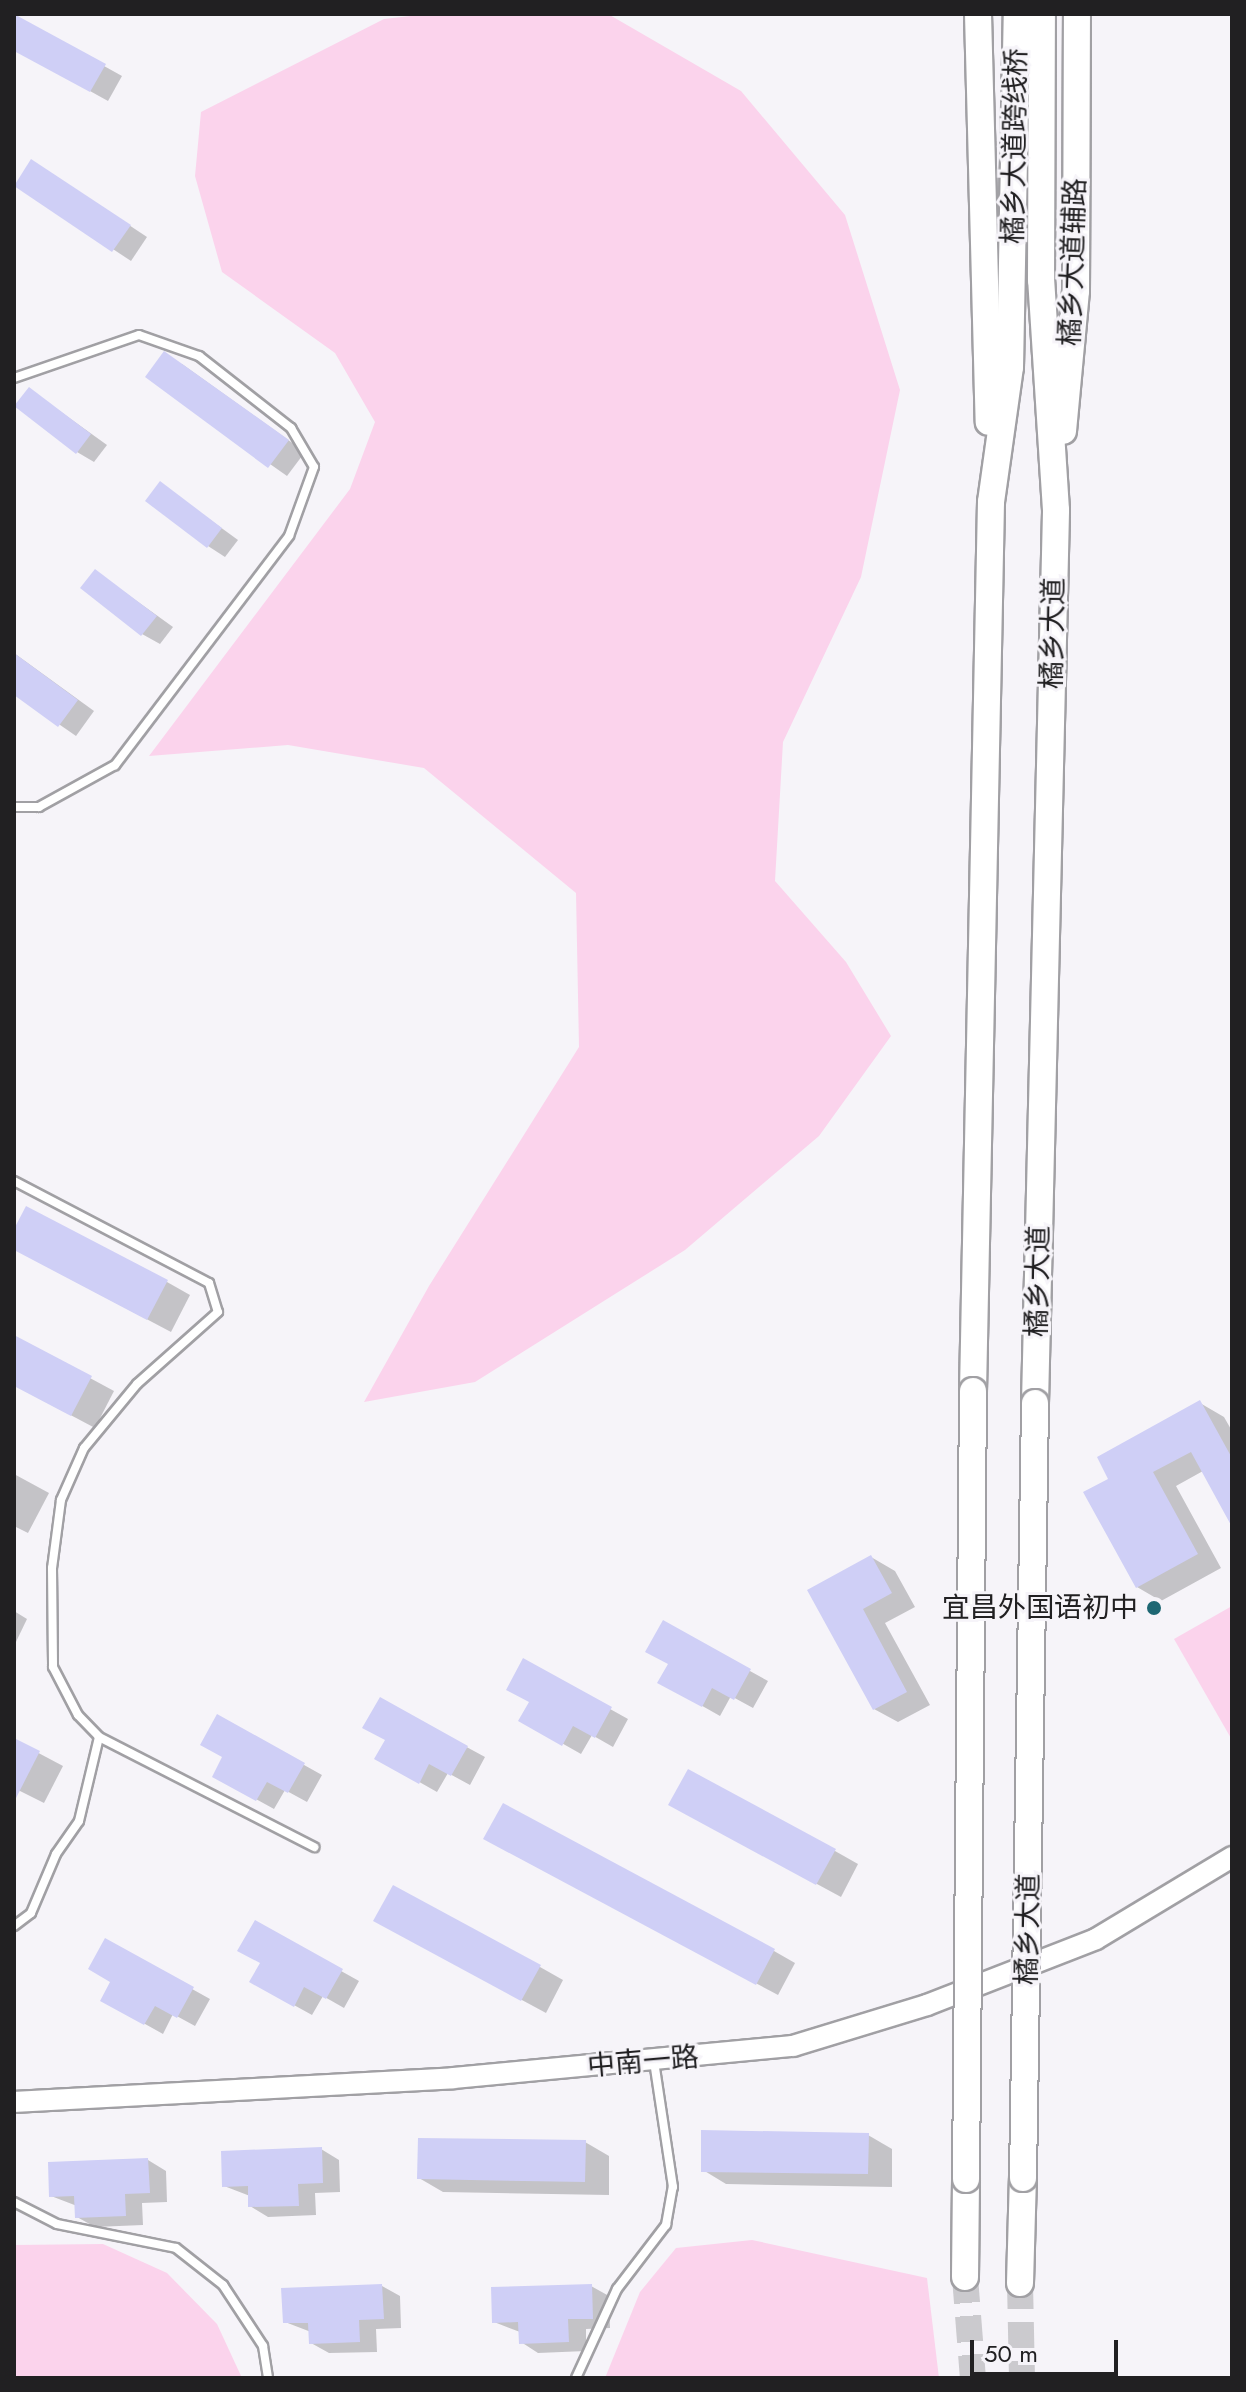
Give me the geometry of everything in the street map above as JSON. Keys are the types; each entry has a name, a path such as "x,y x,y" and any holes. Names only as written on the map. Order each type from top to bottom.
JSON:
{"main road":[{"path":"978,14 991,502"},
{"name":"橘乡大道跨线桥","path":"1013,277 1017,14"},
{"name":"橘乡大道跨线桥","path":"1041,280 1042,14"},
{"name":"橘乡大道辅路","path":"1056,510 1076,291 1077,14"},
{"name":"橘乡大道","path":"965,2277 973,1391 991,502 1010,367 1013,277"},
{"name":"橘乡大道","path":"1020,2283 1035,1403 1056,510 1041,280"}],"street":[{"name":"中南一路","path":"14,2102 654,2062 793,2046 927,2005 1096,1939 1232,1857"}],"lane":[{"path":"14,378 139,335 199,356 291,428 314,467 289,536 115,765 39,807 14,807"},
{"path":"14,1181 209,1283 218,1312 137,1384 84,1448 61,1500 52,1568 53,1667 78,1715 99,1737 314,1847"},
{"path":"14,1926 31,1913 56,1854 79,1821 99,1737"},
{"path":"576,2378 617,2289 666,2225 673,2187 654,2062"},
{"path":"14,2202 57,2224 176,2248 223,2285 263,2346 268,2378"}],"shaded area":[{"path":"428,14 608,14 741,91 845,215 900,390 861,577 783,742 775,881 846,962 891,1036 819,1136 685,1250 475,1382 364,1402 429,1286 579,1047 576,893 424,768 288,745 149,756 350,489 375,422 335,353 222,272 195,176 201,112 384,19"},
{"path":"1232,1606 1232,1740 1174,1639"},
{"path":"752,2240 927,2278 939,2378 605,2378 640,2292 676,2248"},
{"path":"103,2244 167,2273 217,2324 242,2378 14,2378 14,2245"}],"building":[{"path":"14,14 106,64 90,92 14,51"},
{"path":"31,159 131,225 112,252 14,186"},
{"path":"164,351 289,440 268,468 145,377"},
{"path":"29,387 91,434 76,454 14,406"},
{"path":"160,481 222,528 207,548 145,501"},
{"path":"95,569 157,616 141,636 80,588"},
{"path":"14,653 78,700 58,727 14,695"},
{"path":"26,1206 168,1280 147,1320 14,1250 14,1229"},
{"path":"14,1335 92,1376 71,1416 14,1386"},
{"path":"1200,1400 1232,1458 1232,1527 1191,1452 1153,1472 1198,1554 1136,1588 1083,1492 1108,1479 1097,1457"},
{"path":"871,1555 892,1593 863,1609 907,1692 873,1710 807,1590"},
{"path":"663,1620 751,1669 734,1700 712,1688 702,1707 657,1683 668,1664 645,1652"},
{"path":"523,1658 612,1707 595,1738 573,1726 562,1746 518,1721 529,1702 506,1690"},
{"path":"380,1697 468,1746 451,1776 429,1764 419,1784 374,1759 385,1740 362,1728"},
{"path":"217,1714 305,1763 288,1793 267,1782 256,1801 212,1777 222,1757 200,1745"},
{"path":"14,1738 40,1751 14,1802"},
{"path":"688,1769 836,1849 816,1885 668,1805"},
{"path":"503,1803 775,1949 756,1985 483,1839"},
{"path":"393,1885 541,1965 521,2001 373,1921"},
{"path":"255,1920 343,1969 326,1999 304,1987 294,2007 249,1982 260,1963 237,1951"},
{"path":"105,1938 194,1987 177,2018 155,2006 144,2025 100,2001 110,1982 88,1969"},
{"path":"701,2130 869,2133 868,2174 701,2172"},
{"path":"418,2138 586,2140 585,2182 417,2179"},
{"path":"322,2147 323,2183 298,2184 299,2206 248,2207 248,2186 222,2187 221,2151"},
{"path":"148,2158 150,2193 125,2194 126,2216 75,2218 74,2196 49,2197 48,2162"},
{"path":"382,2284 384,2319 359,2320 360,2342 309,2344 308,2323 283,2323 281,2288"},
{"path":"592,2284 593,2319 568,2319 569,2342 519,2344 518,2322 492,2323 491,2287"}],"tunnel":[{"path":"965,2277 973,2378"},
{"path":"1020,2283 1022,2378"}],"place":[{"name":"宜昌外国语初中","path":"1154,1608"}]}
